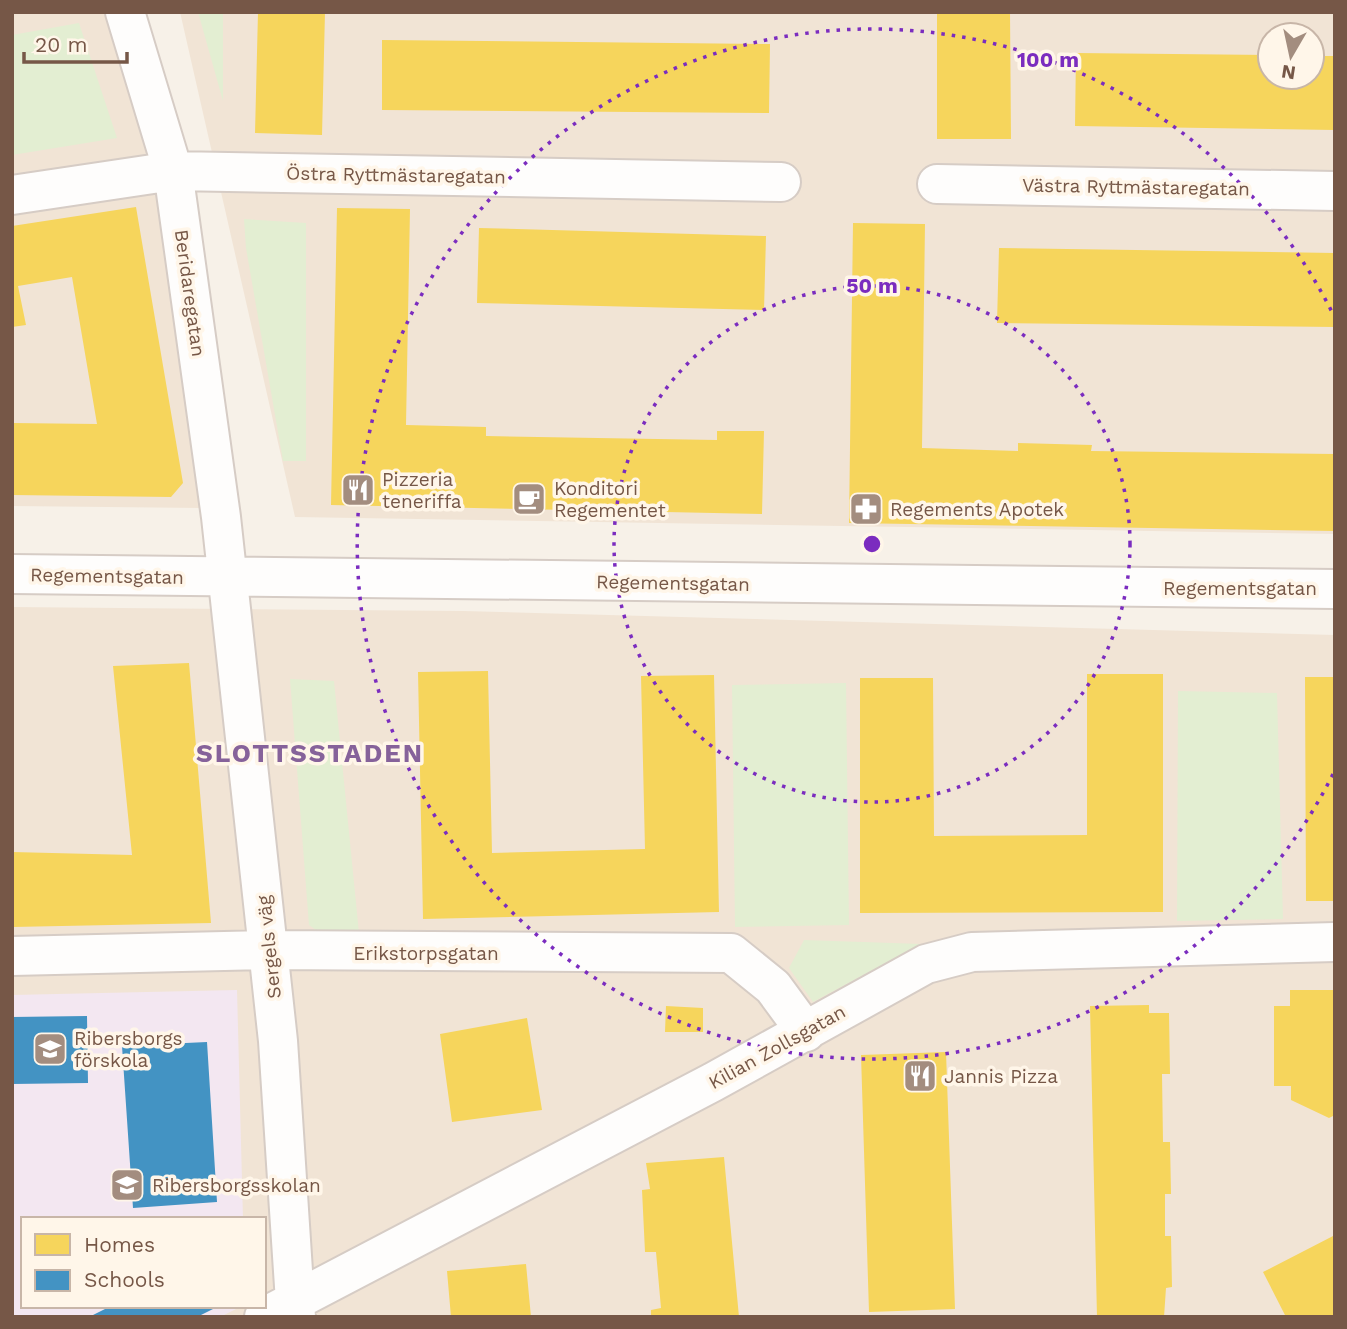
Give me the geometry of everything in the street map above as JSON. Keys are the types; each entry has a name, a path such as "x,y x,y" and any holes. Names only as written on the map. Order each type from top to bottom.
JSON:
{"street":[{"name":"Beridaregatan","path":"125,12 173,171 227,579"},
{"name":"Östra Ryttmästaregatan","path":"12,195 173,171 781,182"},
{"name":"Västra Ryttmästaregatan","path":"937,184 1335,191"},
{"name":"Regementsgatan","path":"12,574 227,579 1335,589"},
{"name":"Sergels väg","path":"227,579 270,950 279,1054 284,1312"},
{"name":"Kilian Zollsgatan","path":"284,1312 376,1260 806,1032 926,964 972,952 1335,942"},
{"name":"Erikstorpsgatan","path":"12,956 270,950 731,953 773,987 806,1032"}],"shaded area":[{"path":"12,12 110,12 152,145 202,508 12,506"},
{"path":"180,12 1335,12 1335,534 295,517"},
{"path":"12,607 463,611 1335,635 1335,1317 12,1317"},
{"name":"Ribersborgsskolan","path":"237,990 243,1217 21,1217 21,1308 238,1308 220,1317 12,1317 12,995"}],"green space":[{"path":"198,12 223,12 223,101"},
{"path":"79,23 117,138 12,155 12,35"},
{"path":"244,219 306,223 306,461 283,461 246,248"},
{"path":"290,679 334,681 359,933 323,935 309,925"},
{"path":"846,683 849,925 735,927 732,685"},
{"path":"1178,691 1277,693 1283,919 1177,921"},
{"path":"804,940 921,944 813,1002 789,968"}],"building: Homes":[{"path":"258,12 325,12 322,135 255,133"},
{"path":"937,12 1010,12 1011,139 937,139"},
{"path":"382,40 770,44 769,113 382,110"},
{"path":"1076,53 1256,55 1256,91 1326,91 1326,56 1335,56 1335,130 1075,126"},
{"path":"136,207 183,483 171,497 12,495 12,423 97,424 72,277 18,286 26,325 12,327 12,226"},
{"path":"337,208 410,209 406,425 486,427 486,436 717,440 717,431 764,431 762,514 331,505"},
{"path":"853,223 925,224 922,448 1018,451 1018,443 1092,445 1091,451 1335,454 1335,531 849,523"},
{"path":"479,228 766,236 764,310 477,303"},
{"path":"999,248 1335,253 1335,327 997,323"},
{"path":"189,663 211,923 12,927 12,852 132,855 113,666"},
{"path":"488,671 492,853 645,849 641,676 714,675 719,912 423,919 418,672"},
{"path":"1087,674 1163,674 1163,912 860,913 860,678 933,678 934,836 1087,835"},
{"path":"1305,677 1335,677 1335,901 1306,901"},
{"path":"1290,990 1335,990 1335,1115 1329,1118 1291,1100 1291,1086 1274,1086 1274,1006 1290,1006"},
{"path":"1149,1005 1149,1013 1169,1013 1170,1074 1162,1074 1163,1142 1170,1142 1171,1194 1165,1194 1165,1236 1171,1236 1172,1287 1166,1288 1164,1317 1097,1317 1090,1006"},
{"path":"666,1006 703,1008 703,1032 665,1032"},
{"path":"527,1018 542,1110 452,1122 440,1034"},
{"path":"946,1052 955,1309 869,1312 861,1055"},
{"path":"724,1157 739,1317 651,1317 651,1310 661,1308 656,1252 645,1252 642,1190 650,1189 646,1163"},
{"path":"1335,1235 1335,1317 1286,1317 1263,1272"},
{"path":"526,1264 531,1317 451,1317 447,1271"}],"building: Schools":[{"path":"87,1016 88,1083 12,1084 12,1017"},
{"path":"207,1042 217,1202 133,1208 122,1046"},
{"path":"107,1308 215,1308 197,1317 89,1317"}],"place":[{"name":"Pizzeria teneriffa","path":"358,490"},
{"name":"Konditori Regementet","path":"529,499"},
{"name":"Regements Apotek","path":"866,509"},
{"name":"Ribersborgs förskola","path":"50,1049"},
{"name":"Jannis Pizza","path":"920,1076"},
{"name":"Ribersborgsskolan","path":"127,1185"}],"district":[{"name":"SLOTTSSTADEN","path":"310,753"}]}
